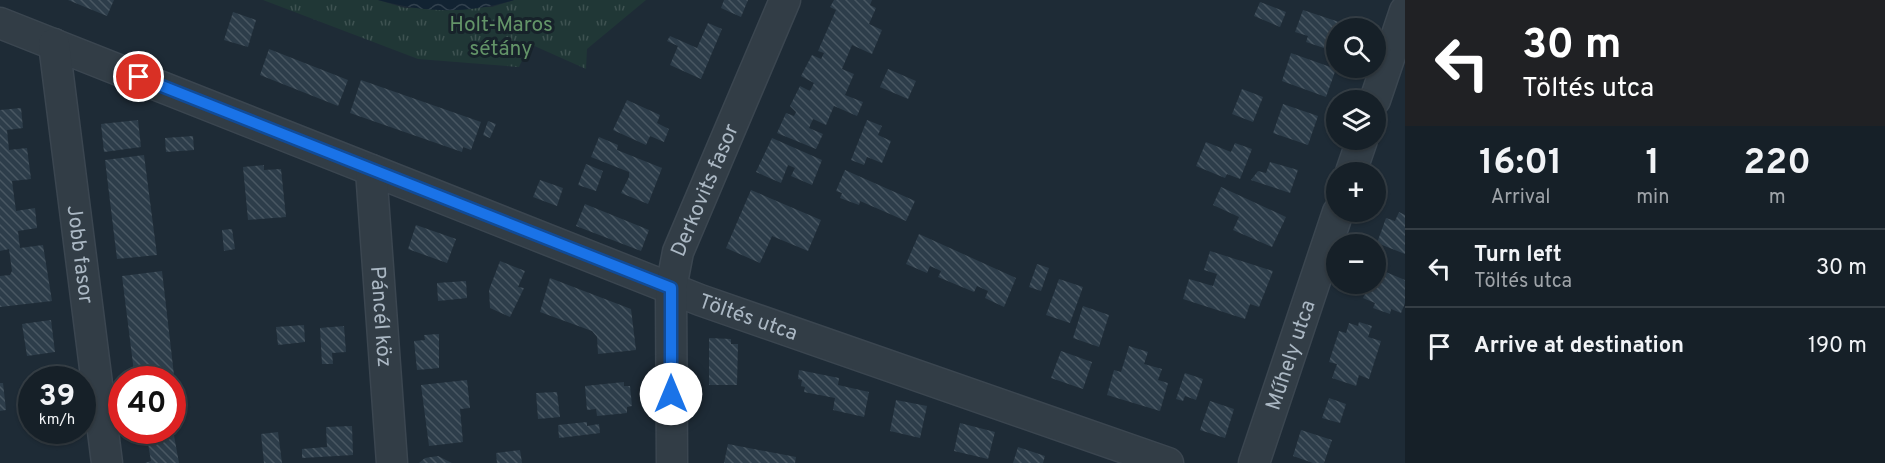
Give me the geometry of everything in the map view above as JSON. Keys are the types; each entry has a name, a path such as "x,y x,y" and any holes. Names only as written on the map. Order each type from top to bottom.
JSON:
{"street":[{"name":"Derkovits fasor","path":"672,463 671,288 678,252 785,0"},
{"path":"1378,90 1405,10"},
{"name":"Töltés utca","path":"0,23 671,288 1168,463"},
{"name":"Jobb fasor","path":"54,44 107,463"},
{"name":"Páncél köz","path":"371,170 392,463"},
{"name":"Műhely utca","path":"1254,463 1335,222"}],"green space":[{"name":"Holt-Maros sétány","path":"263,0 378,0 405,8 492,7 514,0 646,0 587,49 586,69 530,44 519,67 418,59"}],"water":[{"path":"378,0 514,0 480,8 446,10 412,7"}],"building":[{"path":"68,0 114,0 107,16"},
{"path":"724,0 748,0 741,17 721,8"},
{"path":"834,0 872,0 870,5 876,8 869,24 882,30 872,54 852,45 842,69 854,74 845,95 863,102 857,116 834,106 826,125 813,119 809,128 823,134 816,149 777,133 786,113 794,116 796,112 790,106 800,86 810,91 814,83 801,76 812,55 821,59 824,53 818,51 836,10 830,7"},
{"path":"1260,2 1286,12 1280,27 1254,16"},
{"path":"1303,10 1327,18 1326,49 1306,42 1308,36 1295,32"},
{"path":"233,12 256,20 248,47 224,40"},
{"path":"708,23 722,29 701,79 670,65 678,46 667,41 670,36 697,48"},
{"path":"269,49 348,80 338,106 260,75"},
{"path":"1291,53 1326,65 1326,78 1333,78 1328,90 1326,90 1326,97 1282,81"},
{"path":"888,69 916,81 908,99 880,87"},
{"path":"361,80 481,122 471,150 463,147 462,152 350,113"},
{"path":"1242,89 1263,97 1253,122 1232,114"},
{"path":"627,100 660,115 657,123 669,129 664,142 650,136 646,145 613,130"},
{"path":"1283,104 1318,116 1308,145 1273,133"},
{"path":"21,108 23,128 7,130 9,150 27,148 31,179 12,181 16,211 35,208 37,228 18,231 20,248 43,245 52,301 0,307 0,276 10,275 12,271 9,249 0,251 0,110"},
{"path":"138,120 141,147 104,152 101,124"},
{"path":"867,120 882,126 878,135 891,141 882,163 867,157 864,165 851,160"},
{"path":"488,121 496,124 490,138 483,135"},
{"path":"193,136 194,150 166,152 165,138"},
{"path":"599,137 618,145 617,150 662,168 648,204 621,193 629,172 591,157"},
{"path":"772,138 822,160 812,185 791,176 795,168 788,165 781,183 756,172"},
{"path":"1206,142 1231,152 1235,143 1252,149 1240,179 1227,174 1225,178 1196,166"},
{"path":"144,155 157,255 117,259 105,160"},
{"path":"1270,162 1298,170 1290,193 1251,180 1258,171 1266,173"},
{"path":"586,164 603,171 596,191 578,185"},
{"path":"264,165 264,170 281,169 286,217 248,220 243,167"},
{"path":"845,170 915,201 906,221 860,201 859,205 840,198 842,193 836,191"},
{"path":"540,180 563,188 557,206 533,197"},
{"path":"1221,187 1286,217 1272,247 1233,230 1239,217 1213,205"},
{"path":"751,190 821,220 808,251 772,236 760,263 726,248"},
{"path":"585,204 649,230 641,251 576,226"},
{"path":"1399,212 1405,215 1405,254 1386,247 1386,234 1380,234 1386,218 1395,221"},
{"path":"416,225 456,239 447,263 408,249"},
{"path":"232,229 235,249 224,251 222,230"},
{"path":"919,234 1016,278 1004,307 985,298 988,291 977,286 974,292 938,277 941,271 930,266 927,273 906,264"},
{"path":"1210,251 1273,271 1259,307 1250,304 1245,319 1183,299 1189,279 1213,286 1217,274 1204,270"},
{"path":"500,261 525,271 518,287 524,288 510,317 490,308 489,290"},
{"path":"1037,264 1049,268 1041,291 1029,287"},
{"path":"162,271 173,366 133,366 122,276"},
{"path":"1386,272 1405,280 1405,303 1401,313 1391,309 1390,314 1373,308 1375,303 1363,298 1365,294 1386,294"},
{"path":"550,278 631,309 636,350 598,354 597,337 592,331 540,312"},
{"path":"1059,279 1083,287 1070,323 1046,315"},
{"path":"466,281 467,298 438,301 437,283"},
{"path":"1083,306 1109,315 1099,347 1073,338"},
{"path":"51,320 55,352 27,356 22,324"},
{"path":"1359,322 1372,326 1368,337 1381,341 1369,379 1359,375 1356,386 1332,378 1337,364 1329,362 1339,331 1346,333 1349,323 1358,326"},
{"path":"304,325 305,342 278,345 276,327"},
{"path":"344,326 346,352 332,353 333,364 322,364 320,328"},
{"path":"439,334 439,368 417,370 414,341 425,340 424,335"},
{"path":"709,338 731,339 731,344 738,344 737,385 709,385"},
{"path":"1129,346 1148,352 1144,364 1162,369 1158,380 1168,383 1160,411 1107,395 1114,370 1121,372"},
{"path":"1061,351 1092,362 1083,389 1051,378"},
{"path":"799,370 839,378 838,385 869,392 864,417 833,410 835,398 804,392 805,387 801,386 802,380 798,379"},
{"path":"1185,373 1203,379 1196,400 1185,396 1183,401 1176,399"},
{"path":"467,380 470,408 460,409 463,442 429,446 421,385"},
{"path":"624,382 624,386 630,386 632,406 627,407 627,413 597,416 596,409 587,410 585,386"},
{"path":"0,383 3,383 6,410 0,411"},
{"path":"557,392 560,417 538,419 536,393"},
{"path":"1329,398 1346,404 1340,423 1322,418"},
{"path":"896,400 927,406 920,438 890,431"},
{"path":"1210,401 1234,409 1225,438 1200,430"},
{"path":"587,422 587,426 599,424 600,433 559,438 558,425"},
{"path":"960,423 995,432 988,459 954,451"},
{"path":"352,426 353,455 302,458 302,449 327,447 326,427"},
{"path":"1301,430 1332,440 1324,463 1313,463 1293,456"},
{"path":"278,432 282,463 264,463 261,434"},
{"path":"148,444 176,444 179,463 145,463 151,461"},
{"path":"728,444 796,457 795,463 724,463"},
{"path":"1018,447 1045,456 1043,463 1013,463"},
{"path":"520,450 522,463 497,463 496,453"},
{"path":"438,456 452,463 419,463 425,458"}],"route":[{"path":"139,77 671,288 671,394"}]}
